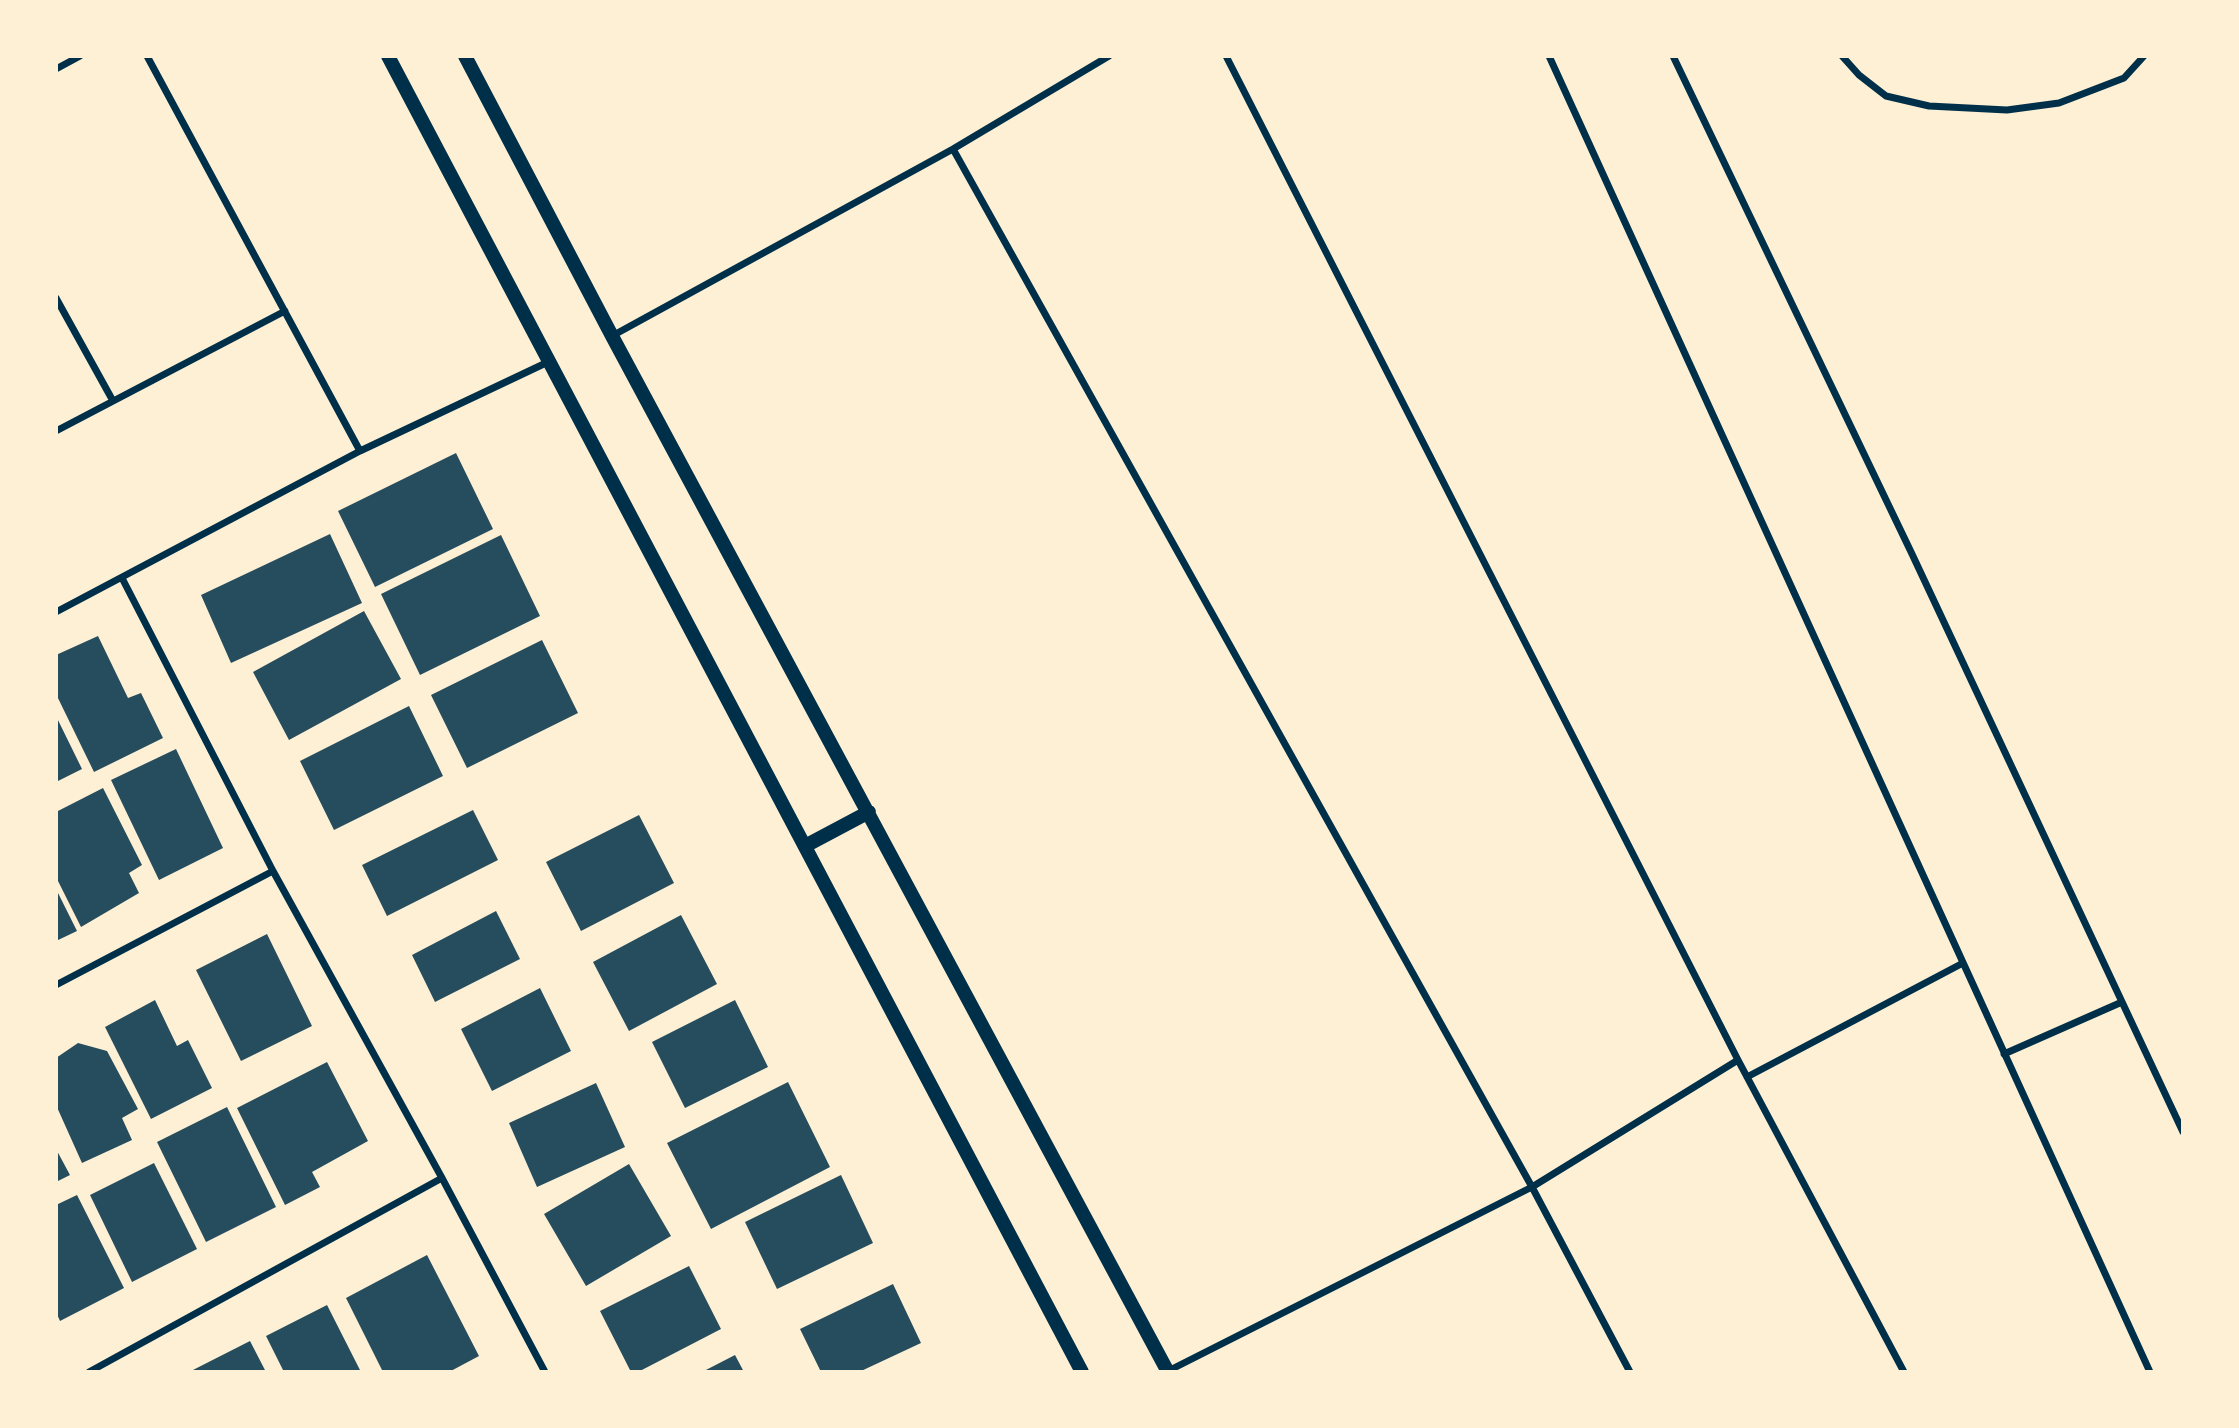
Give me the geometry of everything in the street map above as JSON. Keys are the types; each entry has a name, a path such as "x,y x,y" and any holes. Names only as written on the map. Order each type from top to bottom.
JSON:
{"main road":[{"path":"388,56 1082,1372"},
{"path":"465,56 612,337 1168,1371"},
{"path":"805,846 869,812"}],"street":[{"path":"56,69 80,56"},
{"path":"147,56 360,451"},
{"path":"612,337 953,149 1109,56"},
{"path":"1226,56 1738,1060 1904,1372"},
{"path":"1549,56 2150,1372"},
{"path":"1673,56 1912,554 2183,1132"},
{"path":"1842,56 1859,75 1886,96 1928,106 2007,110 2059,103 2124,78 2144,56"},
{"path":"953,149 1532,1187 1630,1372"},
{"path":"56,298 113,401"},
{"path":"56,431 285,311"},
{"path":"56,612 360,451 548,362"},
{"path":"122,578 273,871 545,1372"},
{"path":"56,985 273,871"},
{"path":"1748,1077 1963,963"},
{"path":"2004,1054 2122,1002"},
{"path":"1168,1371 1532,1187 1738,1060"},
{"path":"89,1372 442,1178"}],"building":[{"path":"456,453 493,529 375,587 338,511"},
{"path":"330,534 362,603 231,663 201,595"},
{"path":"501,535 540,616 420,675 381,594"},
{"path":"364,611 401,679 289,740 253,672"},
{"path":"98,636 128,698 141,693 163,738 94,772 56,694 56,655"},
{"path":"542,640 578,713 467,768 431,695"},
{"path":"409,706 443,776 334,830 300,761"},
{"path":"56,716 82,769 56,782"},
{"path":"176,749 223,848 159,880 111,780"},
{"path":"103,788 142,865 129,873 139,893 81,927 56,877 56,812"},
{"path":"473,810 498,860 387,916 362,865"},
{"path":"639,815 674,883 581,931 546,862"},
{"path":"56,889 77,931 56,941"},
{"path":"496,911 520,959 435,1002 412,955"},
{"path":"681,915 717,984 629,1031 593,962"},
{"path":"267,934 312,1026 241,1061 196,970"},
{"path":"540,988 571,1051 492,1091 461,1029"},
{"path":"155,1000 177,1046 188,1040 212,1088 151,1119 105,1027"},
{"path":"735,1000 768,1067 685,1108 652,1042"},
{"path":"78,1043 107,1051 138,1109 122,1118 132,1140 82,1163 56,1105 56,1058"},
{"path":"327,1062 368,1141 312,1172 320,1187 285,1205 237,1108"},
{"path":"788,1082 830,1167 711,1229 667,1143"},
{"path":"596,1083 625,1147 537,1187 509,1123"},
{"path":"227,1107 276,1207 206,1242 157,1142"},
{"path":"56,1149 70,1175 56,1182"},
{"path":"154,1163 197,1249 132,1282 90,1195"},
{"path":"629,1164 671,1236 586,1286 544,1214"},
{"path":"841,1175 873,1243 777,1289 745,1222"},
{"path":"77,1195 124,1288 60,1321 56,1312 56,1205"},
{"path":"427,1255 479,1356 449,1372 383,1372 346,1298"},
{"path":"689,1266 721,1329 638,1372 631,1372 600,1311"},
{"path":"893,1284 921,1343 859,1372 821,1372 800,1329"},
{"path":"327,1305 361,1372 284,1372 266,1336"},
{"path":"250,1341 266,1372 189,1372"},
{"path":"735,1355 744,1372 702,1372"}]}
